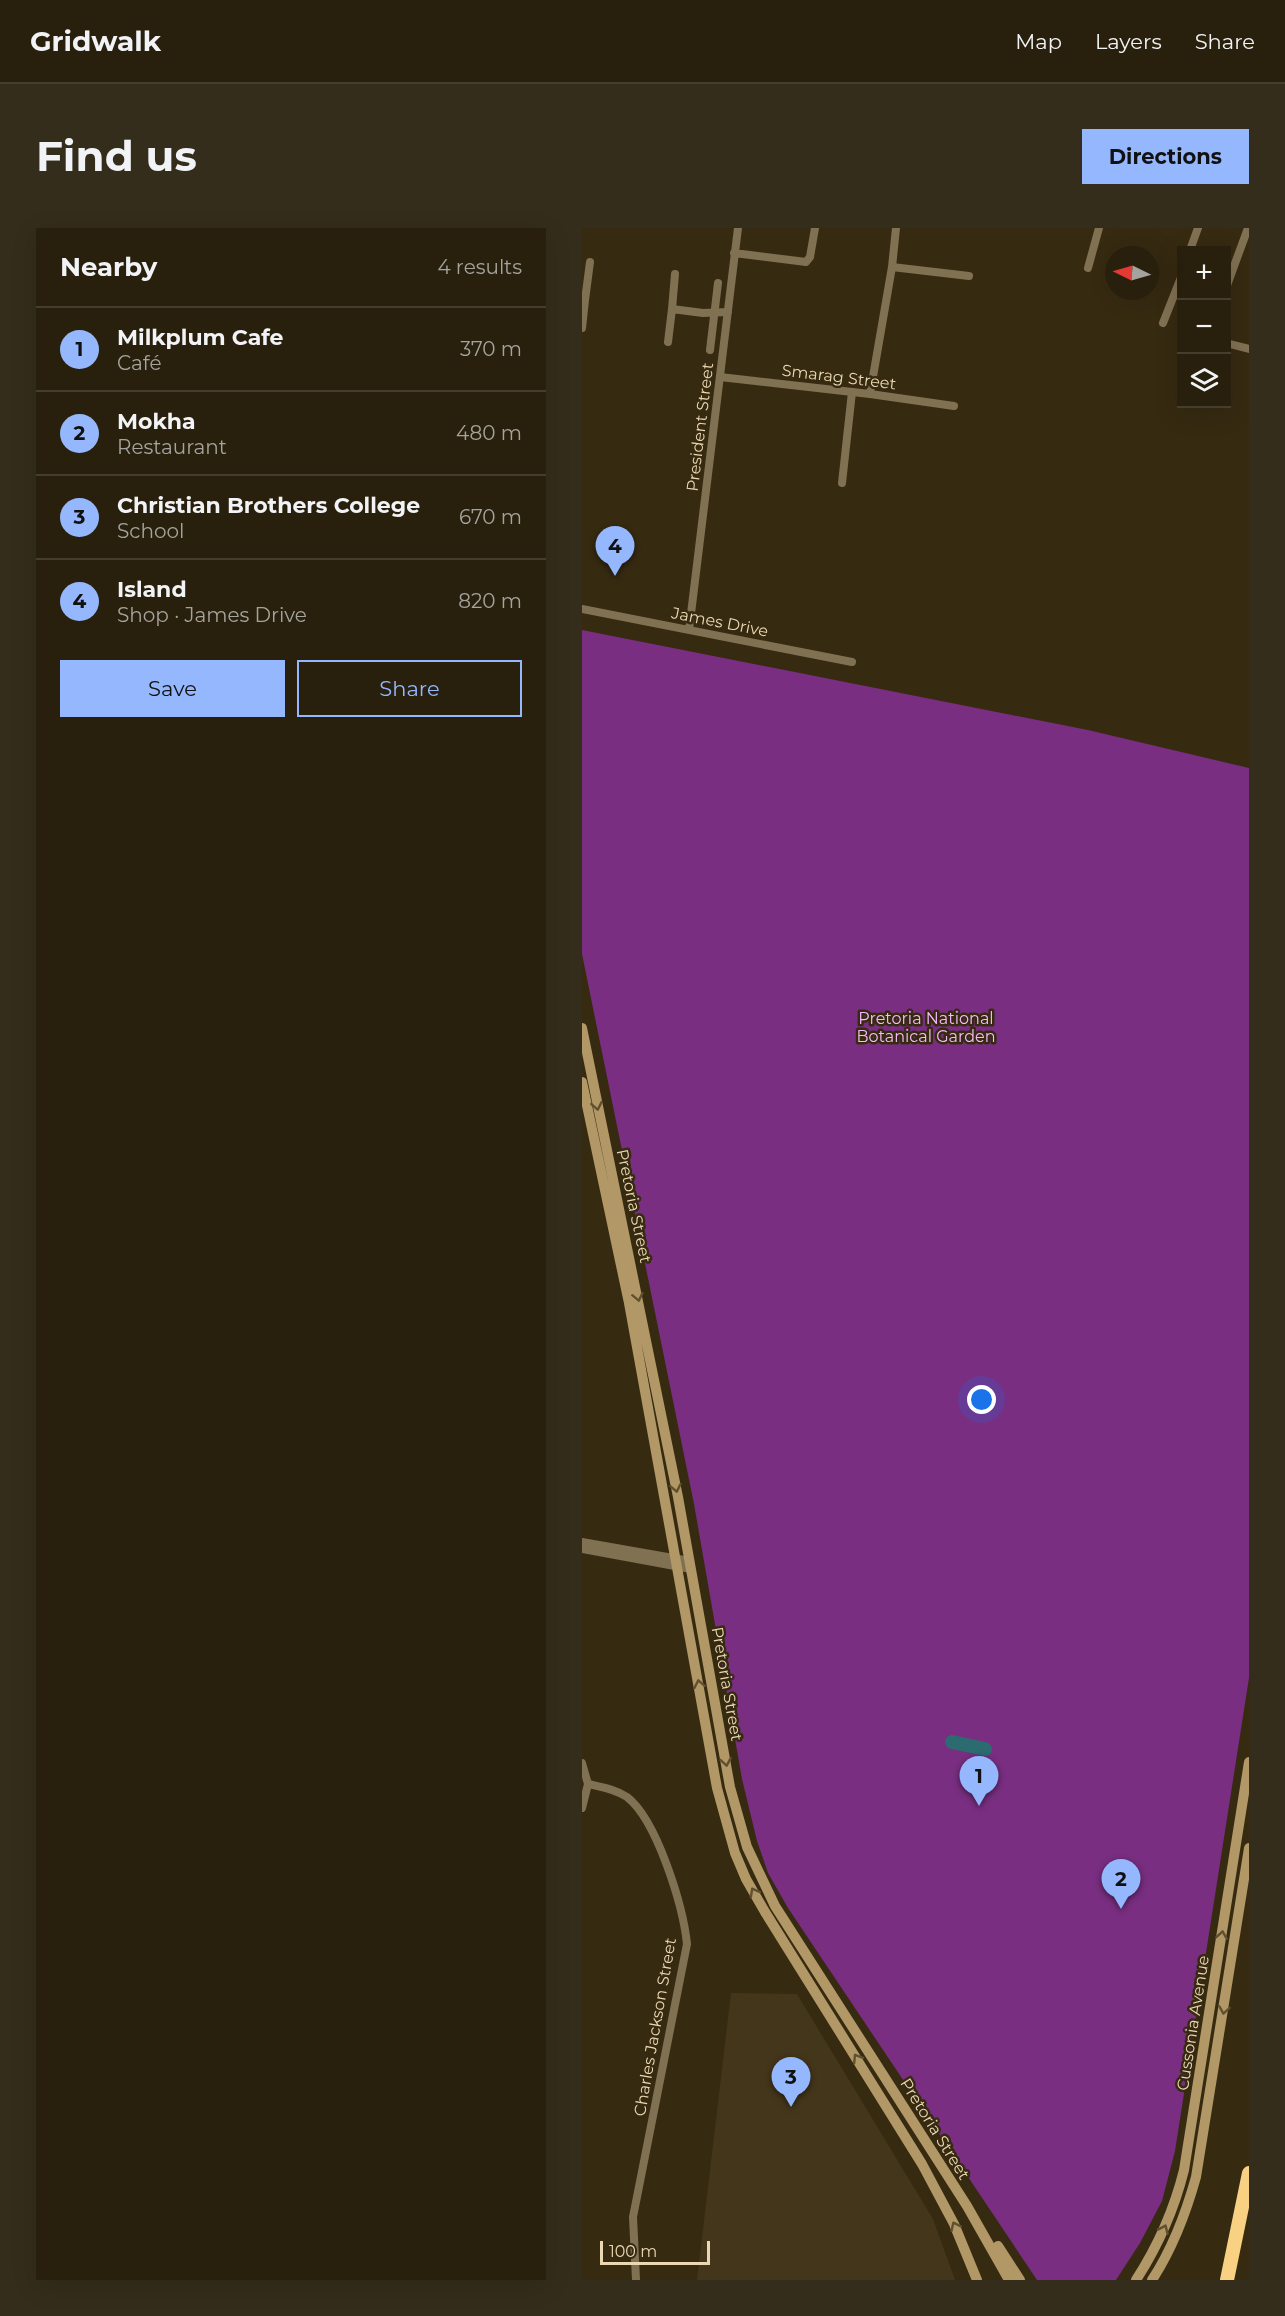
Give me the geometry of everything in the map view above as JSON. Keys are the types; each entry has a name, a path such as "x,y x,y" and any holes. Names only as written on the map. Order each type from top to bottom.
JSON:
{"highway":[{"path":"1227,2280 1249,2172"},
{"path":"1234,2280 1249,2185"}],"main road":[{"name":"Pretoria Street","path":"582,1028 611,1177 639,1301 730,1787 747,1847 760,1877 810,1962 967,2206 1009,2280"},
{"name":"Pretoria Street","path":"582,1082 629,1302 674,1562 717,1788 735,1853 771,1921 922,2164 954,2224 977,2280"},
{"name":"Cussonia Avenue","path":"1136,2280 1153,2253 1168,2220 1184,2170 1249,1762"},
{"name":"Cussonia Avenue","path":"1152,2280 1167,2255 1184,2216 1196,2176 1249,1848"},
{"path":"967,2206 984,2226 1020,2280"}],"street":[{"name":"President Street","path":"689,630 738,228"},
{"path":"734,253 806,261 810,257 815,228"},
{"path":"870,393 892,267 896,228"},
{"path":"1089,268 1099,228"},
{"path":"1191,246 1198,228"},
{"path":"1231,277 1248,228"},
{"path":"582,328 590,262"},
{"path":"892,267 969,276"},
{"path":"668,342 675,274"},
{"path":"710,350 718,283"},
{"path":"1164,323 1177,288"},
{"path":"672,309 703,313 728,312"},
{"path":"1231,344 1249,349"},
{"name":"Smarag Street","path":"720,377 870,393 954,406"},
{"path":"842,483 852,392"},
{"name":"James Drive","path":"582,609 852,662"},
{"path":"582,1542 690,1565"},
{"path":"582,1549 674,1562"},
{"path":"582,1763 588,1784 583,1803"},
{"name":"Charles Jackson Street","path":"588,1784 614,1790 625,1796 636,1805 647,1821 665,1862 686,1932 687,1944 633,2217 636,2280"}],"shaded area":[{"path":"731,1993 797,1994 933,2219 955,2280 697,2280"}],"green space":[{"name":"Pretoria National Botanical Garden","path":"582,630 1088,730 1249,768 1249,1678 1175,2151 1162,2201 1140,2243 1116,2280 1037,2280 788,1908 768,1873 757,1841 742,1779 694,1504 582,954"}],"waterway":[{"path":"952,1742 985,1749"}],"place":[{"name":"Island","path":"615,576"},
{"name":"Milkplum Cafe","path":"979,1806"},
{"name":"Mokha","path":"1121,1909"},
{"name":"Christian Brothers College","path":"791,2107"}]}
